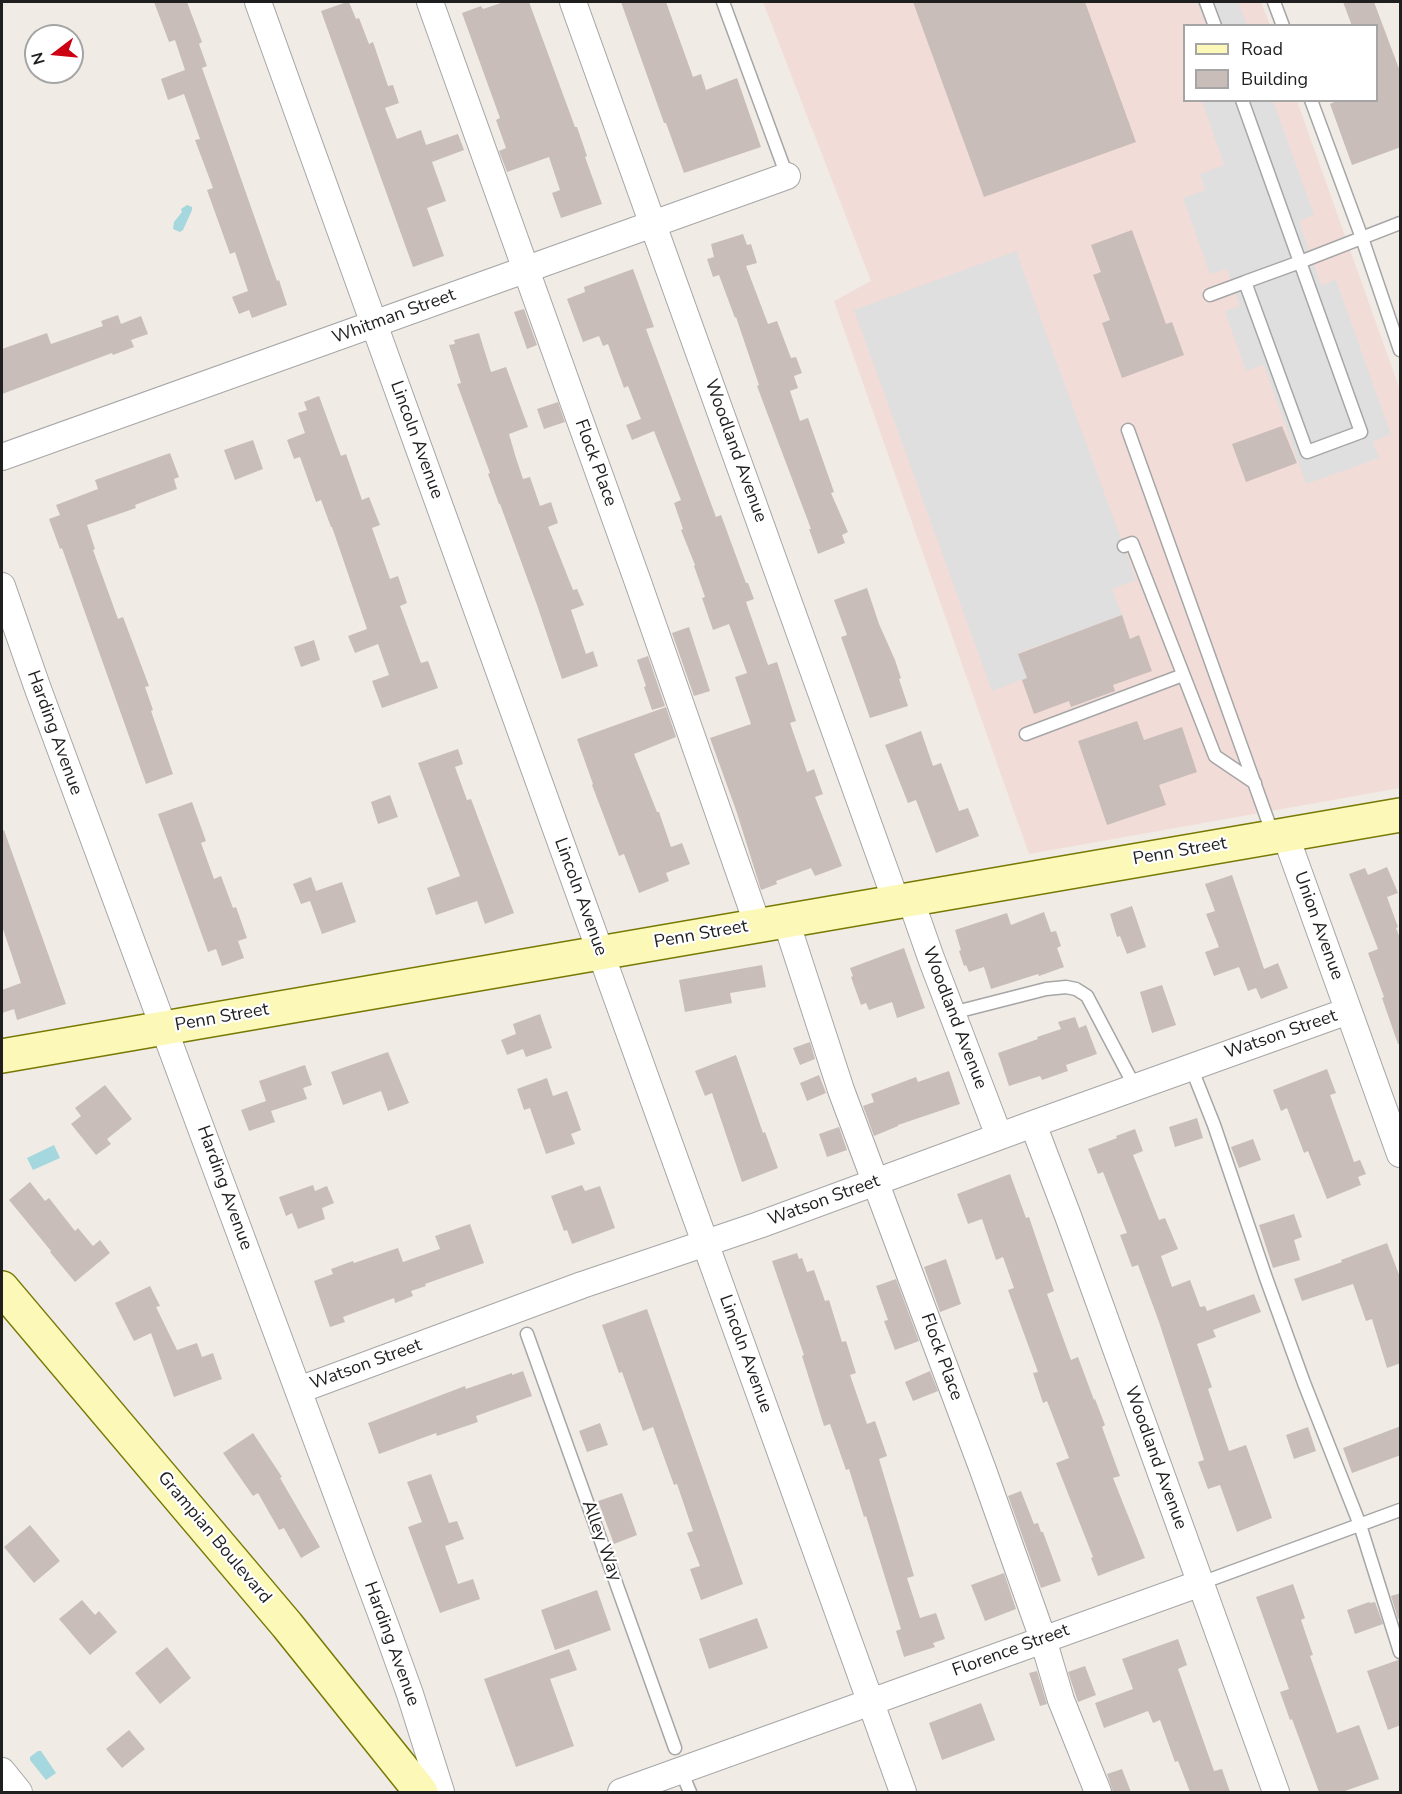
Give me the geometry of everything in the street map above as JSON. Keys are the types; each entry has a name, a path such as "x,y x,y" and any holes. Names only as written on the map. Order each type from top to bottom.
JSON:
{"street":[{"name":"Lincoln Avenue","path":"258,2 903,1792"},
{"name":"Flock Place","path":"430,2 639,585 877,1182 983,1470 1043,1639 1061,1700 1098,1792"},
{"name":"Woodland Avenue","path":"573,2 903,900 952,1013 999,1136"},
{"name":"Whitman Street","path":"2,458 787,176"},
{"name":"Harding Avenue","path":"2,586 38,689 406,1683 441,1792"},
{"name":"Penn Street","path":"2,1056 1401,815"},
{"name":"Union Avenue","path":"1280,835 1401,1154"},
{"name":"Watson Street","path":"299,1390 582,1285 877,1182 1348,1011"},
{"name":"Woodland Avenue","path":"1033,1124 1276,1792"},
{"name":"Grampian Boulevard","path":"2,1288 287,1625 421,1792"},
{"name":"Florence Street","path":"621,1792 1200,1582"},
{"path":"2,1771 19,1792"}],"lane":[{"path":"723,2 787,176"},
{"path":"1206,2 1214,24"},
{"path":"1274,2 1282,24"},
{"path":"1243,102 1361,432 1307,452 1245,282"},
{"path":"1312,102 1401,350"},
{"path":"1210,295 1401,224"},
{"path":"1128,429 1254,783 1280,835"},
{"path":"1124,546 1132,543 1215,756 1254,783"},
{"path":"1026,734 1184,675"},
{"path":"952,1013 1046,989 1066,987 1076,989 1087,996 1135,1087"},
{"path":"1191,1067 1214,1125 1304,1383 1360,1525 1401,1652"},
{"name":"Alley Way","path":"527,1334 682,1771"},
{"name":"Florence Street","path":"1200,1582 1401,1510"}],"shaded area":[{"path":"763,2 1261,2 1270,24 1183,24 1183,102 1297,102 1400,390 1400,788 1029,854 834,301 871,281"},
{"path":"1197,2 1238,2 1247,24 1206,24"},
{"path":"1202,102 1273,102 1314,215 1299,221 1321,285 1336,280 1391,435 1373,441 1379,458 1306,484 1264,365 1246,371 1225,311 1240,306 1227,269 1210,274 1183,198 1205,190 1200,174 1224,165"},
{"path":"1016,251 1136,580 1112,589 1122,615 1018,653 1027,678 992,691 854,310"}],"water":[{"path":"187,205 192,207 192,210 180,232 173,229 174,222 182,212 181,209"},
{"path":"54,1145 60,1158 33,1170 27,1158"},
{"path":"41,1751 56,1773 46,1780 30,1760 30,1757"}],"building":[{"path":"154,2 187,2 202,42 199,44 207,66 202,68 287,305 252,318 249,310 239,314 232,297 248,291 235,252 230,254 207,190 213,188 195,140 200,139 184,94 168,100 161,79 185,70 175,40 169,42"},
{"path":"347,2 356,19 359,18 369,44 373,42 388,86 393,85 399,103 385,108 397,139 421,130 426,145 458,134 464,150 432,162 446,201 427,208 444,256 413,267 321,11"},
{"path":"504,2 529,2 575,127 577,127 602,204 561,218 552,193 560,190 549,157 507,172 499,151 506,148 496,120 500,118 462,13 481,6 483,9"},
{"path":"621,2 666,2 693,77 701,74 706,90 737,78 761,147 684,173"},
{"path":"913,2 1085,2 1136,142 984,197"},
{"path":"1343,2 1374,2 1401,74 1401,147 1352,165 1330,104 1334,102 1378,102 1378,24 1351,24"},
{"path":"1132,230 1166,324 1172,322 1184,355 1122,378 1102,323 1110,320 1093,275 1101,272 1091,245"},
{"path":"743,234 747,245 751,244 757,263 746,266 768,324 777,321 791,358 796,357 802,373 794,376 798,388 790,391 800,421 808,418 834,492 831,493 848,532 842,535 845,543 818,554 809,529 811,529 757,386 759,385 736,317 719,275 713,277 707,259 714,257 711,244"},
{"path":"633,269 654,327 646,329 716,517 721,515 754,599 746,602 768,665 777,662 796,721 790,723 807,772 814,769 823,794 815,797 842,866 815,876 811,868 776,881 777,884 761,890 710,738 751,724 735,677 747,673 729,624 713,630 702,598 705,597 681,530 683,529 674,503 681,500 654,431 632,440 626,425 641,419 628,386 624,388 608,344 603,346 599,336 583,342 567,299 585,292 584,287"},
{"path":"524,309 537,345 527,349 514,312"},
{"path":"118,315 121,324 141,316 148,334 131,340 134,347 2,394 2,349 47,333 51,344 103,326 101,321"},
{"path":"479,333 491,372 506,367 528,427 509,434 516,458 523,479 530,477 540,506 551,502 558,523 548,527 573,590 577,589 584,605 571,610 586,654 593,651 598,666 562,679 457,384 461,383 449,345 455,344 454,340"},
{"path":"319,396 341,456 346,454 362,500 369,497 380,525 372,528 390,579 398,576 407,603 400,606 421,663 428,661 438,688 382,708 372,681 389,675 378,644 355,653 348,636 367,629 321,500 316,502 300,457 294,459 287,440 305,433 298,413 307,410 304,402"},
{"path":"558,402 565,422 544,429 537,409"},
{"path":"1282,426 1297,463 1246,482 1232,444"},
{"path":"253,440 263,469 235,480 224,450"},
{"path":"170,453 179,477 174,479 177,489 135,505 136,508 87,525 95,549 93,550 118,619 123,617 149,686 145,687 153,710 151,711 173,774 146,784 62,548 60,549 49,519 60,515 56,505 98,489 95,480"},
{"path":"867,588 879,624 895,660 908,706 870,718 841,637 847,635 834,600"},
{"path":"1122,615 1130,639 1139,635 1152,671 1113,685 1115,691 1071,707 1069,701 1034,714 1022,680 1027,678 1018,654"},
{"path":"689,627 710,691 694,696 672,633"},
{"path":"314,640 320,660 301,667 294,647"},
{"path":"648,656 665,706 652,710 637,660"},
{"path":"666,707 676,737 634,754 671,847 682,843 690,864 666,873 669,881 639,893 624,854 619,856 577,739"},
{"path":"1137,721 1144,740 1182,727 1197,772 1159,785 1166,805 1107,825 1078,741"},
{"path":"921,731 933,766 941,763 959,811 968,808 979,836 936,853 916,800 908,803 885,745"},
{"path":"458,749 463,764 455,767 467,800 471,799 514,913 485,924 477,901 436,915 427,888 460,876 418,763"},
{"path":"390,795 398,817 378,824 371,802"},
{"path":"192,802 206,841 201,843 214,879 221,876 233,908 236,907 247,938 238,941 244,958 222,966 216,949 208,952 158,814"},
{"path":"4,830 66,1004 17,1020 14,1009 2,1013 2,990 21,983 2,926 2,831"},
{"path":"1387,867 1398,893 1387,897 1401,941 1401,1044 1398,1044 1368,953 1378,949 1349,874 1365,868 1368,875"},
{"path":"1232,875 1264,969 1278,963 1288,988 1261,999 1256,988 1248,991 1239,967 1214,976 1205,952 1219,947 1206,914 1215,911 1205,884"},
{"path":"311,877 316,891 342,882 356,922 322,934 310,901 301,904 293,884"},
{"path":"1132,906 1146,947 1127,954 1120,936 1117,937 1110,914"},
{"path":"1044,912 1051,932 1056,931 1061,946 1057,948 1064,967 991,989 984,967 969,972 966,965 964,966 955,930 1007,913 1011,925"},
{"path":"904,948 925,1008 897,1018 892,1002 869,1010 866,1003 861,1005 850,968"},
{"path":"762,965 766,987 730,993 732,1003 685,1012 679,980"},
{"path":"1162,985 1176,1025 1152,1033 1140,992"},
{"path":"540,1014 552,1048 526,1057 523,1049 507,1055 501,1040 516,1034 513,1024"},
{"path":"1075,1017 1079,1028 1086,1025 1097,1054 1066,1065 1068,1071 1042,1080 1040,1076 1009,1086 998,1053 1061,1029 1058,1022"},
{"path":"810,1042 815,1059 800,1065 793,1048"},
{"path":"388,1052 409,1103 388,1111 381,1091 343,1105 331,1072"},
{"path":"736,1055 763,1133 765,1132 778,1168 742,1182 712,1093 705,1096 695,1071"},
{"path":"305,1065 312,1085 303,1088 307,1099 271,1111 275,1122 249,1131 241,1110 266,1101 259,1081"},
{"path":"1327,1069 1336,1093 1330,1095 1354,1162 1360,1160 1366,1174 1358,1177 1361,1185 1327,1199 1308,1151 1304,1153 1287,1108 1281,1111 1273,1090"},
{"path":"949,1071 960,1104 898,1125 874,1136 863,1106 874,1102 871,1094 916,1077 918,1082"},
{"path":"819,1075 826,1093 807,1101 800,1083"},
{"path":"547,1078 553,1096 567,1091 581,1130 571,1134 575,1144 546,1154 530,1108 524,1110 517,1089"},
{"path":"105,1085 132,1119 107,1139 111,1144 96,1155 71,1124 81,1116 75,1108"},
{"path":"1197,1118 1203,1138 1175,1147 1169,1127"},
{"path":"839,1127 847,1150 827,1157 819,1134"},
{"path":"1135,1129 1143,1151 1133,1155 1159,1220 1165,1218 1178,1249 1161,1256 1172,1287 1190,1280 1200,1307 1205,1306 1207,1311 1254,1294 1261,1312 1213,1330 1216,1337 1197,1344 1212,1387 1208,1389 1229,1451 1246,1445 1272,1518 1237,1532 1220,1485 1208,1489 1198,1462 1204,1460 1159,1322 1138,1265 1132,1267 1120,1235 1127,1233 1103,1172 1098,1174 1088,1149"},
{"path":"1253,1139 1261,1160 1239,1168 1231,1147"},
{"path":"1010,1174 1026,1218 1029,1217 1054,1291 1047,1294 1071,1360 1078,1357 1105,1425 1102,1427 1120,1476 1113,1478 1145,1558 1098,1576 1091,1558 1093,1557 1056,1463 1069,1458 1047,1401 1043,1403 1033,1373 1038,1372 1008,1290 1014,1288 1003,1257 996,1260 982,1219 968,1224 957,1194"},
{"path":"30,1182 45,1201 49,1198 75,1231 78,1228 93,1246 100,1240 110,1253 75,1282 9,1200"},
{"path":"313,1185 315,1191 327,1186 334,1203 322,1208 325,1219 298,1229 292,1213 286,1216 279,1197"},
{"path":"582,1185 585,1191 600,1186 615,1228 572,1244 567,1230 564,1231 551,1196"},
{"path":"1294,1214 1302,1237 1294,1240 1300,1260 1273,1268 1259,1225"},
{"path":"470,1224 484,1263 425,1284 426,1286 411,1291 413,1296 395,1303 394,1298 343,1317 345,1322 330,1327 314,1281 333,1274 331,1269 398,1248 403,1262 440,1249 435,1236"},
{"path":"1387,1243 1401,1280 1401,1363 1387,1368 1372,1319 1366,1321 1353,1284 1302,1301 1294,1279"},
{"path":"797,1253 799,1259 802,1258 807,1272 814,1270 825,1301 829,1300 842,1342 846,1341 856,1373 850,1375 867,1424 875,1421 887,1456 879,1459 914,1576 907,1578 920,1618 936,1613 945,1639 933,1643 935,1647 904,1657 896,1631 901,1629 866,1516 864,1517 849,1469 846,1470 830,1424 824,1426 802,1356 804,1355 772,1261"},
{"path":"946,1259 961,1304 940,1312 924,1267"},
{"path":"896,1279 919,1341 895,1350 884,1321 888,1320 876,1286"},
{"path":"150,1286 160,1306 156,1307 177,1350 197,1343 202,1357 213,1353 222,1379 174,1397 151,1333 134,1341 115,1303"},
{"path":"647,1309 743,1584 701,1600 690,1569 700,1566 687,1533 693,1531 677,1484 674,1485 653,1427 643,1431 602,1325"},
{"path":"523,1371 532,1396 476,1416 478,1422 437,1436 436,1433 379,1454 368,1423 465,1386 466,1389"},
{"path":"930,1371 938,1391 913,1401 905,1382"},
{"path":"600,1423 608,1445 587,1452 579,1431"},
{"path":"1401,1426 1401,1455 1352,1473 1343,1448"},
{"path":"1308,1427 1316,1451 1294,1459 1286,1435"},
{"path":"253,1433 282,1477 280,1478 320,1547 301,1558 284,1528 279,1530 258,1493 253,1496 223,1453"},
{"path":"431,1474 449,1523 457,1521 464,1539 445,1546 458,1584 473,1579 480,1599 440,1613 408,1527 422,1522 407,1482"},
{"path":"1021,1491 1034,1524 1038,1523 1043,1532 1061,1581 1041,1588 1008,1496"},
{"path":"622,1493 637,1535 614,1544 598,1501"},
{"path":"30,1525 60,1561 34,1583 4,1547"},
{"path":"1004,1573 1016,1609 985,1621 971,1585"},
{"path":"1293,1584 1305,1618 1301,1620 1313,1655 1310,1656 1337,1733 1359,1725 1379,1779 1342,1792 1319,1792 1280,1692 1289,1689 1256,1597"},
{"path":"597,1590 611,1630 555,1650 541,1610"},
{"path":"1401,1593 1401,1618 1398,1619 1391,1596"},
{"path":"82,1600 95,1615 99,1611 117,1632 90,1655 59,1619"},
{"path":"1375,1602 1383,1624 1355,1634 1347,1610"},
{"path":"757,1618 768,1648 709,1669 699,1639"},
{"path":"1178,1639 1187,1665 1178,1669 1214,1771 1222,1769 1230,1792 1190,1792 1178,1761 1175,1762 1160,1720 1153,1723 1148,1711 1104,1728 1095,1703 1133,1689 1122,1659"},
{"path":"167,1647 191,1678 160,1704 135,1673"},
{"path":"569,1649 577,1670 550,1679 574,1746 516,1767 484,1679"},
{"path":"1401,1660 1401,1725 1388,1730 1367,1671"},
{"path":"1085,1666 1096,1695 1078,1702 1068,1672"},
{"path":"1037,1671 1047,1704 1040,1706 1029,1673"},
{"path":"981,1703 995,1740 942,1760 929,1723"},
{"path":"129,1730 145,1749 122,1768 106,1749"},
{"path":"1122,1769 1131,1792 1113,1792 1107,1774"}]}
